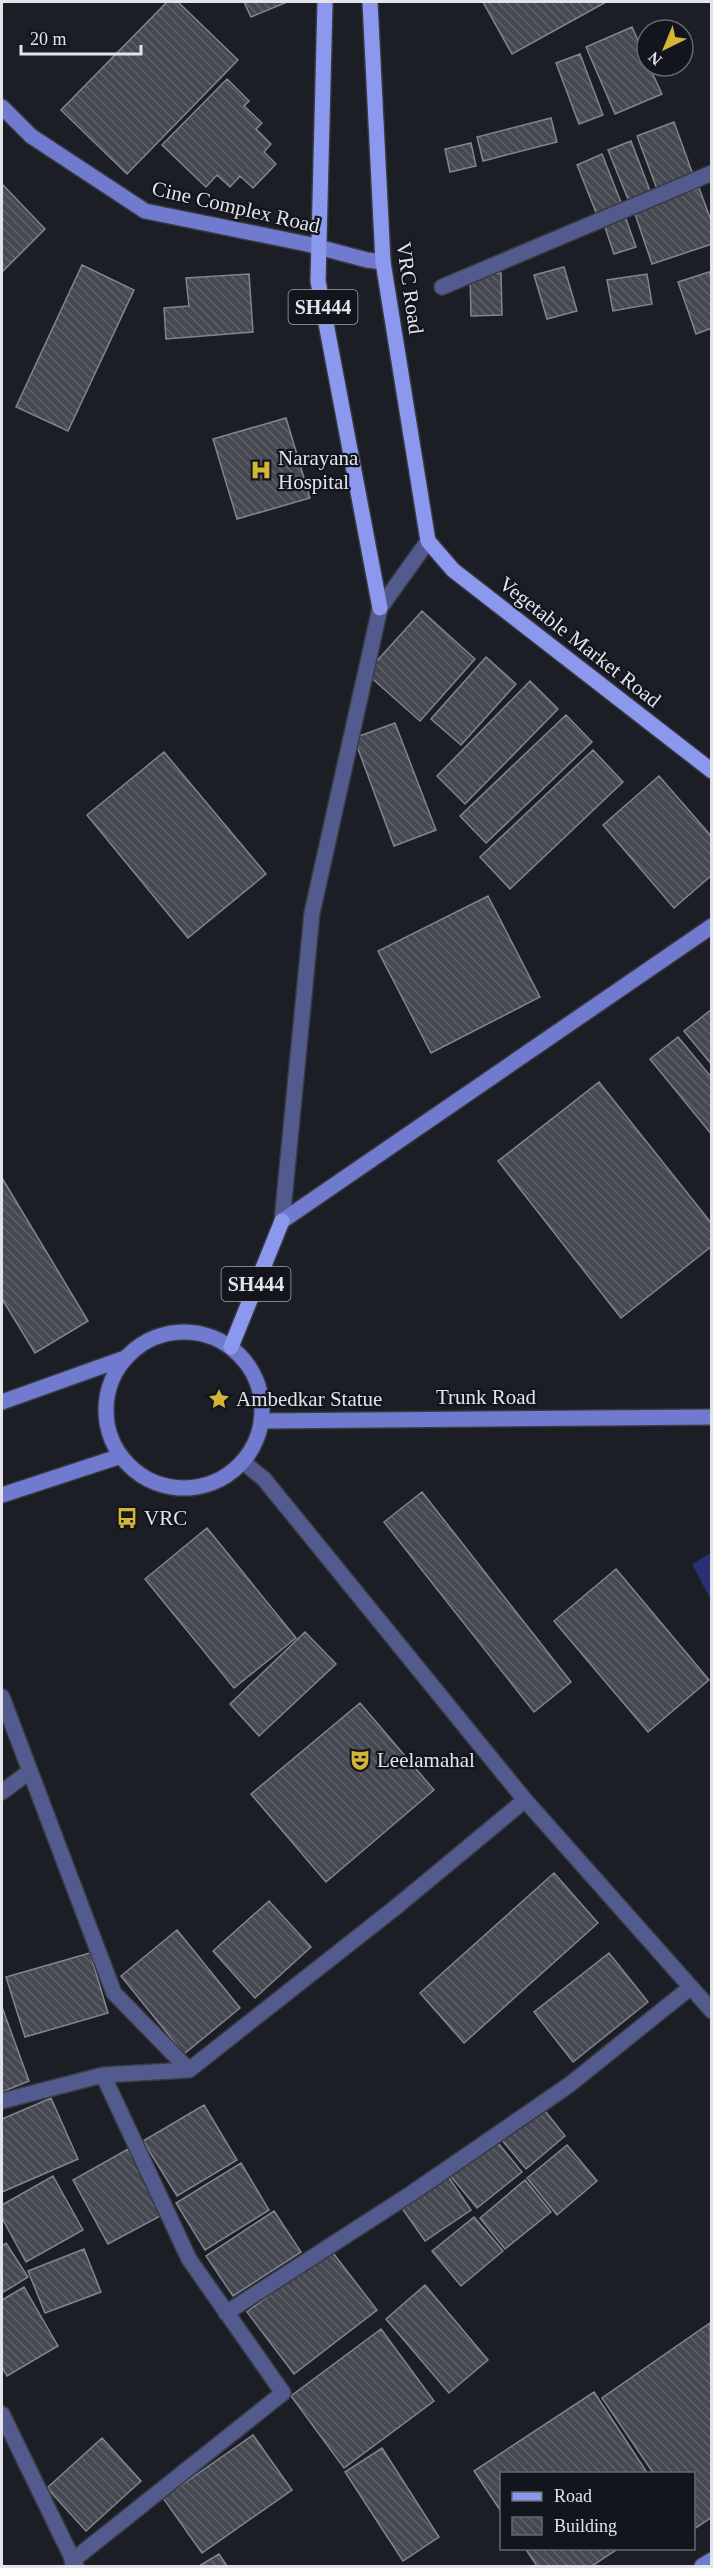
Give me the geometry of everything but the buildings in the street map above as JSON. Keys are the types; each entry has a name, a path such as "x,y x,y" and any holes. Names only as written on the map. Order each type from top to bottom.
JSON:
{"main road":[{"name":"SH444","path":"325,2 318,281 380,608"},
{"name":"VRC Road","path":"370,2 384,262 428,541"},
{"name":"Cine Complex Road","path":"2,107 31,136 146,211 384,262"},
{"name":"Vegetable Market Road","path":"428,541 453,570 711,771"},
{"path":"282,1221 711,926"},
{"name":"SH444","path":"231,1347 282,1221"},
{"path":"2,1402 125,1358 154,1337 189,1331 210,1336 231,1347 249,1367 261,1393 262,1421 256,1443 243,1462 216,1482 181,1489 147,1479 121,1456 107,1424 108,1389 125,1358"},
{"name":"Trunk Road","path":"262,1421 711,1417"},
{"path":"2,1495 121,1456"},
{"path":"702,2566 711,2560"}],"street":[{"path":"442,287 711,173"},
{"path":"282,1221 312,913 380,608 428,541"},
{"path":"243,1462 264,1479 525,1800 711,2011"},
{"path":"2,1697 114,1993 189,2070"},
{"path":"2,1792 29,1772"},
{"path":"2,2101 103,2075 189,2070 396,1907 525,1800"},
{"path":"226,2313 412,2193 569,2085 691,1987"},
{"path":"2,2414 74,2564 283,2393 189,2259 103,2075"}],"shaded area":[{"path":"711,1553 711,1600 692,1564"}],"place":[{"name":"Narayana Hospital","path":"261,470"},
{"name":"Ambedkar Statue","path":"219,1399"},
{"name":"VRC","path":"127,1518"},
{"name":"Leelamahal","path":"360,1760"}]}
